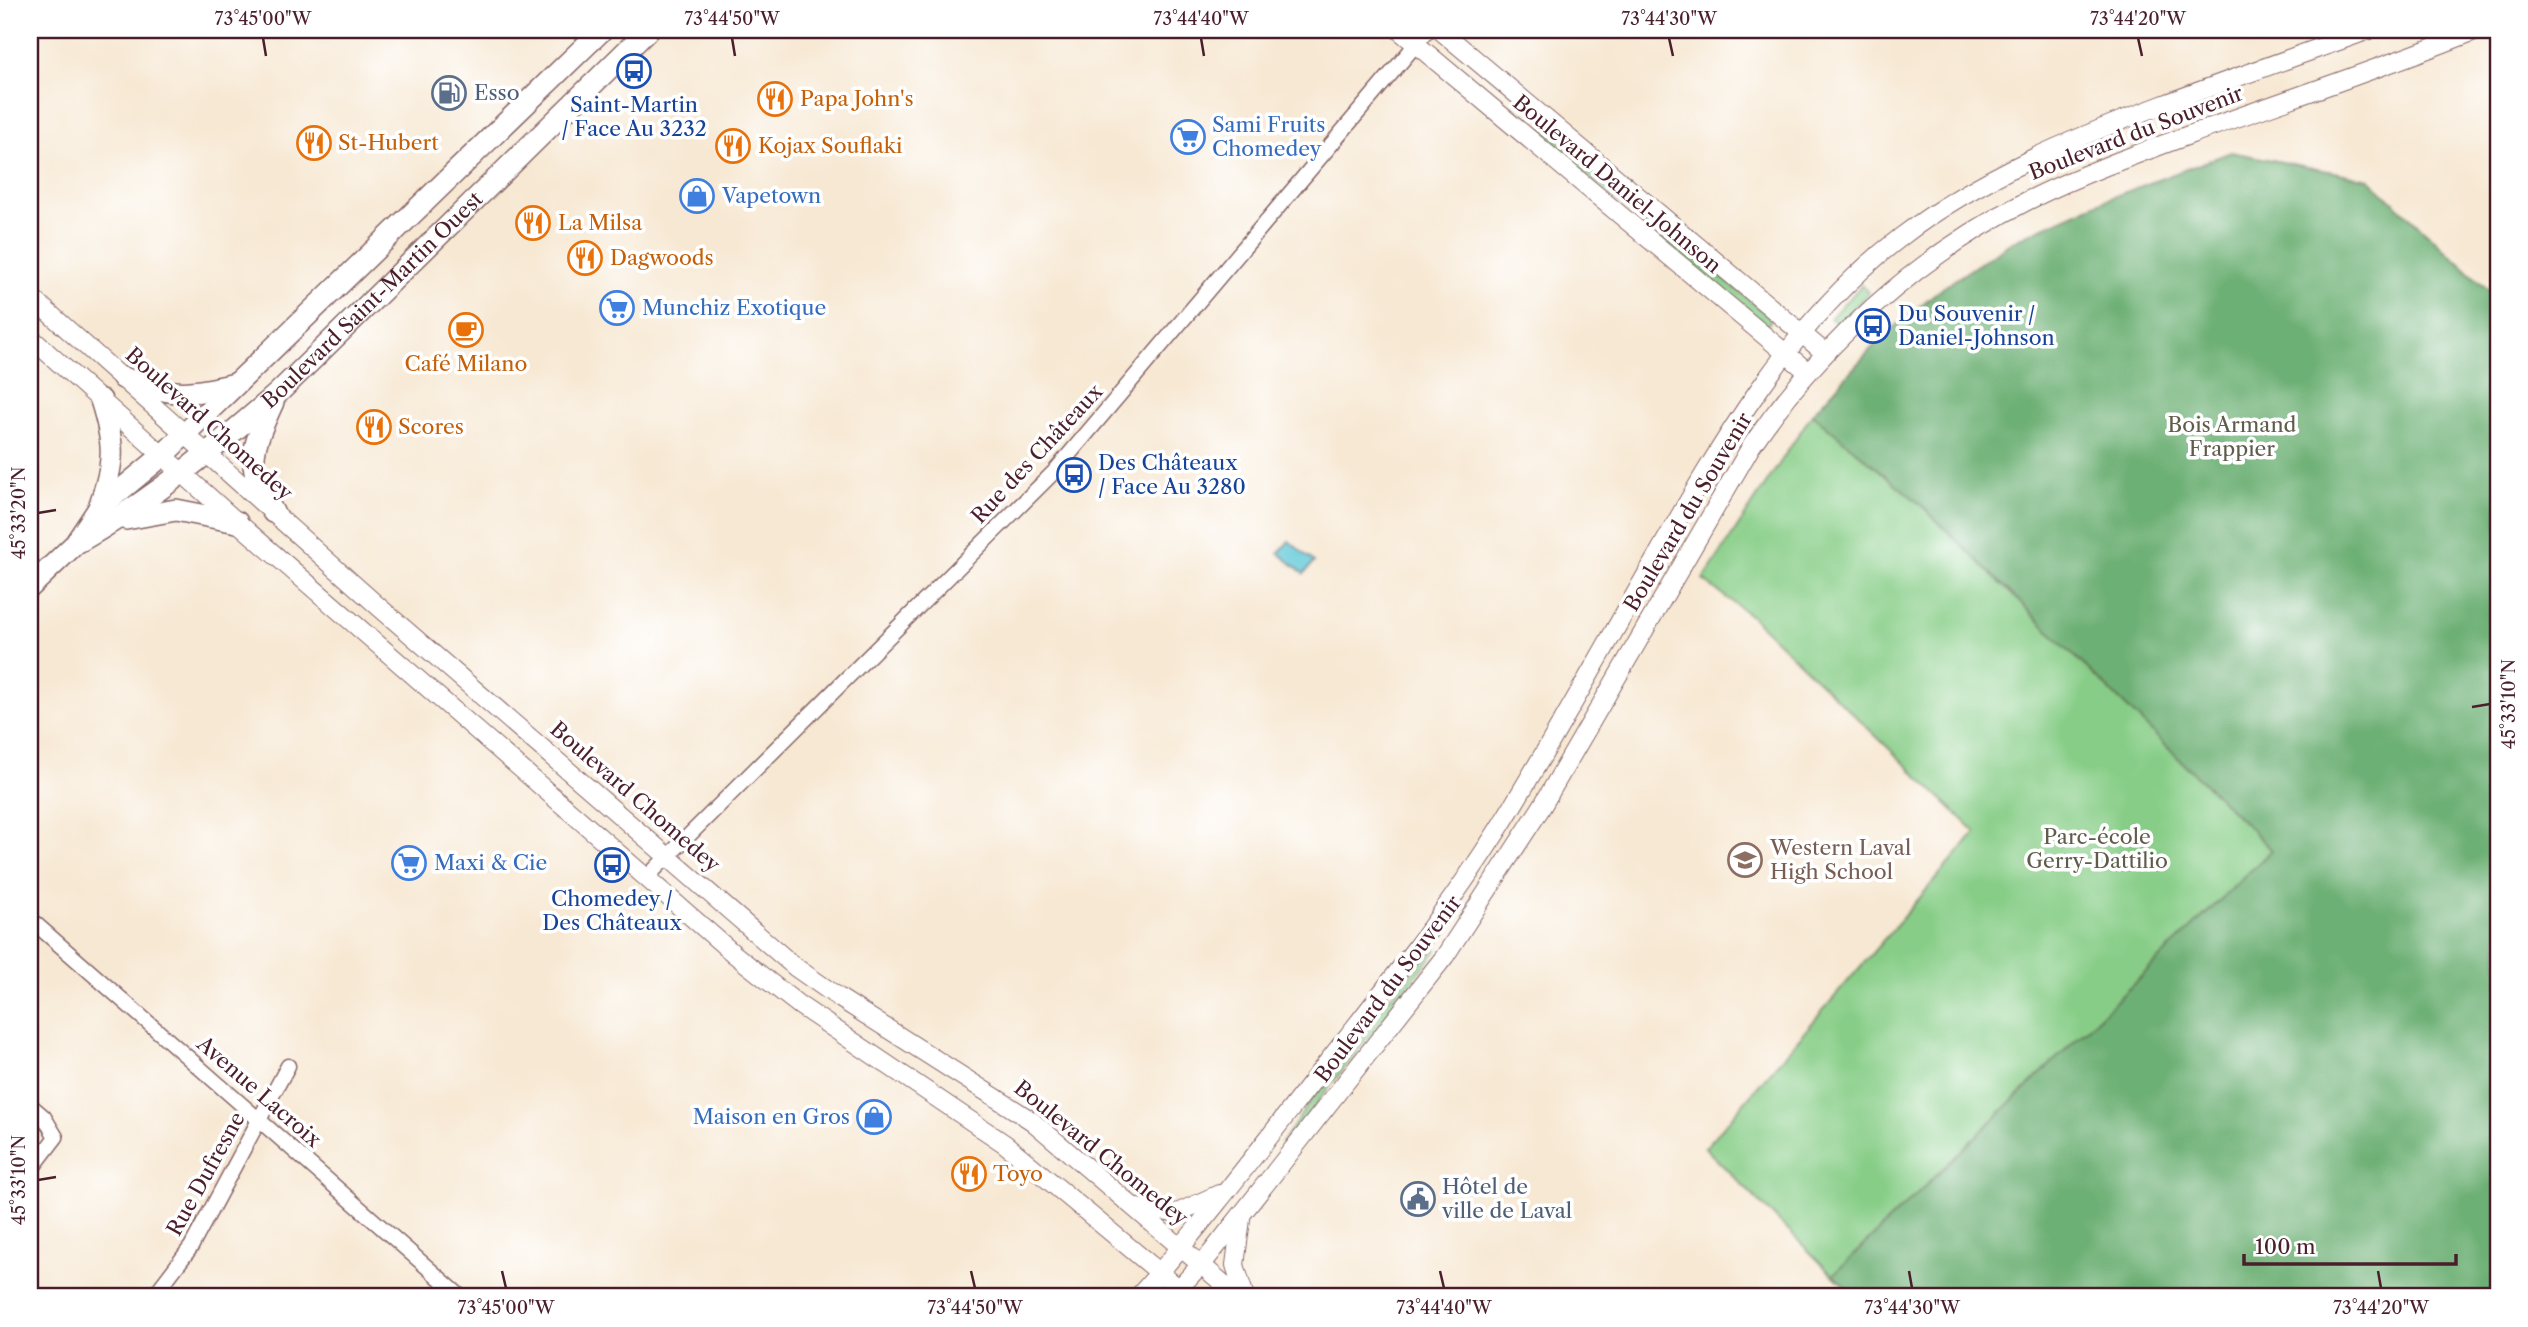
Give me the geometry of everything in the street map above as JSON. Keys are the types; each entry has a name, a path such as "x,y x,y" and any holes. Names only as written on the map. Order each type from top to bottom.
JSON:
{"main road":[{"name":"Boulevard Saint-Martin Ouest","path":"30,587 602,30"},
{"name":"Boulevard Saint-Martin Ouest","path":"106,515 181,473 277,394 643,31"},
{"path":"123,378 179,394 237,384"},
{"path":"273,512 259,488 253,458 259,434 277,394"},
{"path":"100,400 112,447 106,515 176,510 237,522"}],"street":[{"name":"Boulevard Daniel-Johnson","path":"1399,30 1808,372"},
{"name":"Rue des Châteaux","path":"646,878 1055,471 1428,30"},
{"name":"Boulevard Daniel-Johnson","path":"1440,30 1825,353"},
{"name":"Boulevard du Souvenir","path":"1138,1297 1181,1248 1392,981 1459,890 1517,798 1711,462 1749,403 1786,354 1847,284 1871,261 1950,202 2004,171 2099,128 2369,30"},
{"name":"Boulevard du Souvenir","path":"1180,1294 1445,956 1551,791 1735,472 1771,418 1825,353 1872,309 1929,263 2024,202 2139,153 2477,30"},
{"name":"Boulevard Chomedey","path":"30,296 273,512 806,975 1014,1109 1239,1297"},
{"path":"30,337 181,473 742,961 799,1005 1005,1144 1160,1272 1180,1294"},
{"name":"Avenue Lacroix","path":"30,919 461,1297"},
{"name":"Rue Dufresne","path":"153,1297 191,1247 288,1066"},
{"path":"30,1105 44,1117 56,1137 30,1171"},
{"path":"1134,1208 1177,1213 1228,1188"},
{"path":"1242,1215 1235,1265 1245,1297"},
{"path":"30,1289 39,1297"}],"green space":[{"path":"1494,96 1549,133 1772,319 1766,326"},
{"name":"Bois Armand Frappier","path":"2231,152 2369,179 2498,299 2498,1297 1856,1297 1833,1275 2272,850 1920,504 1812,414 1881,338 1938,291 2015,240 2097,203"},
{"path":"1862,285 1869,293 1837,324 1830,318"},
{"name":"Parc-école Gerry-Dattilio","path":"1812,414 1920,504 2272,850 1833,1275 1705,1148 1976,832 1751,616 1703,580"},
{"path":"1434,948 1437,950 1284,1145 1282,1143 1331,1071 1388,999"}],"water":[{"path":"1289,541 1314,562 1304,574 1279,553"}],"place":[{"name":"Saint-Martin / Face Au 3232","path":"634,71"},
{"name":"Esso","path":"449,93"},
{"name":"Papa John's","path":"775,99"},
{"name":"Sami Fruits Chomedey","path":"1188,137"},
{"name":"St-Hubert","path":"314,143"},
{"name":"Kojax Souflaki","path":"733,146"},
{"name":"Vapetown","path":"697,196"},
{"name":"La Milsa","path":"533,223"},
{"name":"Dagwoods","path":"585,258"},
{"name":"Munchiz Exotique","path":"617,308"},
{"name":"Du Souvenir / Daniel-Johnson","path":"1873,326"},
{"name":"Café Milano","path":"466,330"},
{"name":"Scores","path":"374,427"},
{"name":"Des Châteaux / Face Au 3280","path":"1074,475"},
{"name":"Western Laval High School","path":"1745,860"},
{"name":"Maxi & Cie","path":"409,863"},
{"name":"Chomedey / Des Châteaux","path":"612,865"},
{"name":"Maison en Gros","path":"874,1117"},
{"name":"Toyo","path":"969,1174"},
{"name":"Hôtel de ville de Laval","path":"1418,1199"}]}
